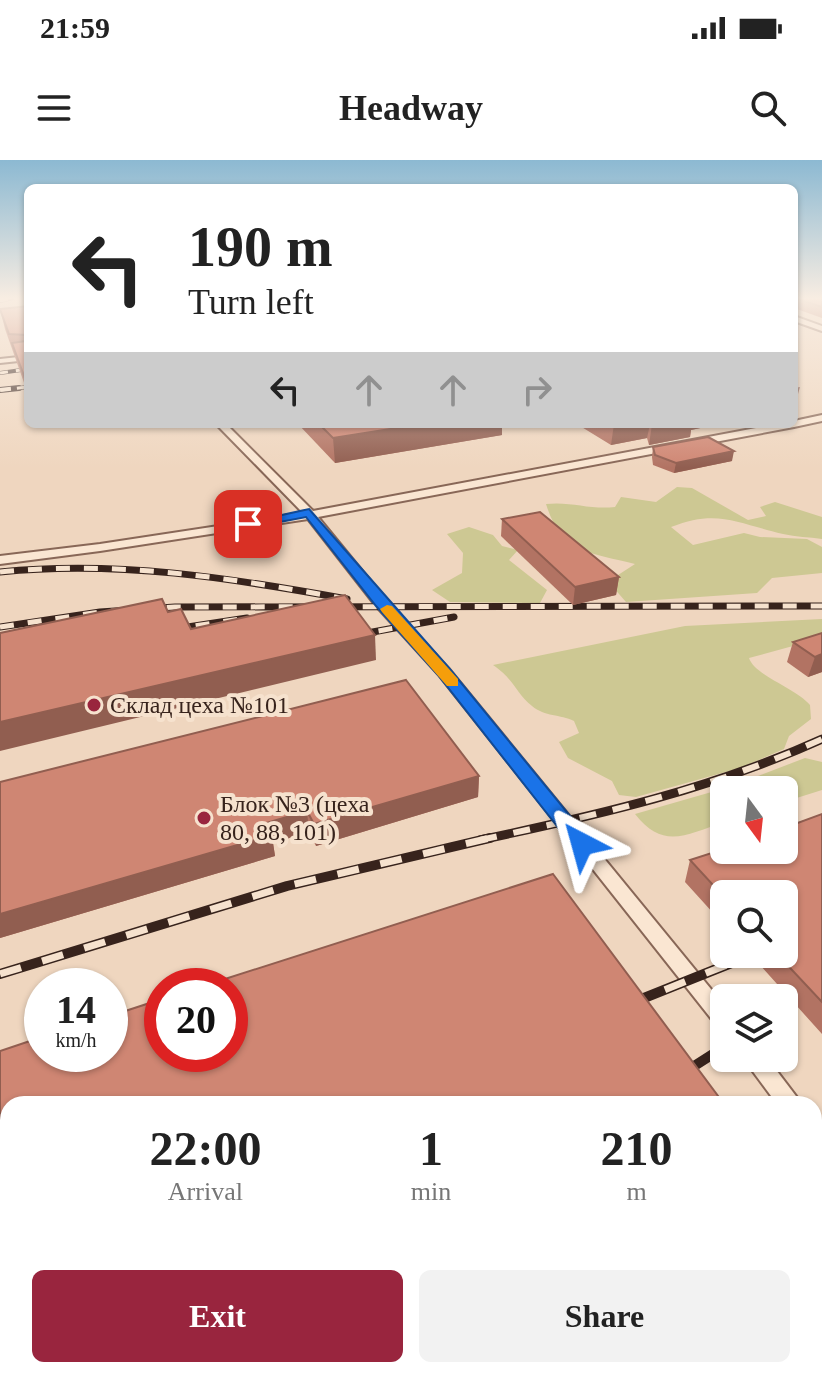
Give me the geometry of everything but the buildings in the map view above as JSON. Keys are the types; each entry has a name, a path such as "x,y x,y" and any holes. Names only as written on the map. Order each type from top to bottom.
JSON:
{"lane":[{"path":"0,361 24,358"},
{"path":"798,423 822,418"},
{"path":"225,428 309,513 381,603 444,672 710,1003"},
{"path":"0,560 124,545 771,428"},
{"path":"765,1072 785,1096"}],"shaded area":[{"path":"677,487 692,488 748,520 766,516 760,507 775,502 822,517 822,539 788,535 715,518 688,521 671,527 693,545 744,533 760,537 807,539 822,547 822,573 772,578 757,593 626,602 605,578 615,577 635,564 591,553 569,542 552,520 546,504 615,507 621,497 656,502"},
{"path":"469,527 493,535 502,546 518,550 509,560 547,590 540,603 450,602 432,590 462,573 463,553 447,534"},
{"path":"822,619 822,638 749,658 759,671 810,705 811,719 789,736 784,749 740,768 636,797 619,795 612,781 568,758 559,742 579,733 574,721 537,710 493,665 685,626"},
{"path":"805,758 822,762 822,790 798,798 798,776 758,776"},
{"path":"710,792 710,827 687,835 665,836 655,832 635,814"}],"railway":[{"path":"0,373 24,370"},
{"path":"19,388 24,387"},
{"path":"0,390 19,388"},
{"path":"1,390 19,388"},
{"path":"0,572 88,568 174,573 347,599"},
{"path":"0,627 100,612 175,607 822,606"},
{"path":"351,636 454,617"},
{"path":"168,630 247,618"},
{"path":"480,840 654,799 739,772 822,739"},
{"path":"0,974 287,886 490,838"},
{"path":"624,1006 719,968"},
{"path":"798,999 822,984"},
{"path":"680,1075 677,1077 710,1056"}],"slow traffic":[{"path":"387,609 452,682"}],"place":[{"name":"Склад цеха №101","path":"94,705"},
{"name":"Блок №3 (цеха 80, 88, 101)","path":"204,818"}],"route":[{"path":"248,524 309,513 381,603 444,672 582,844"}]}
